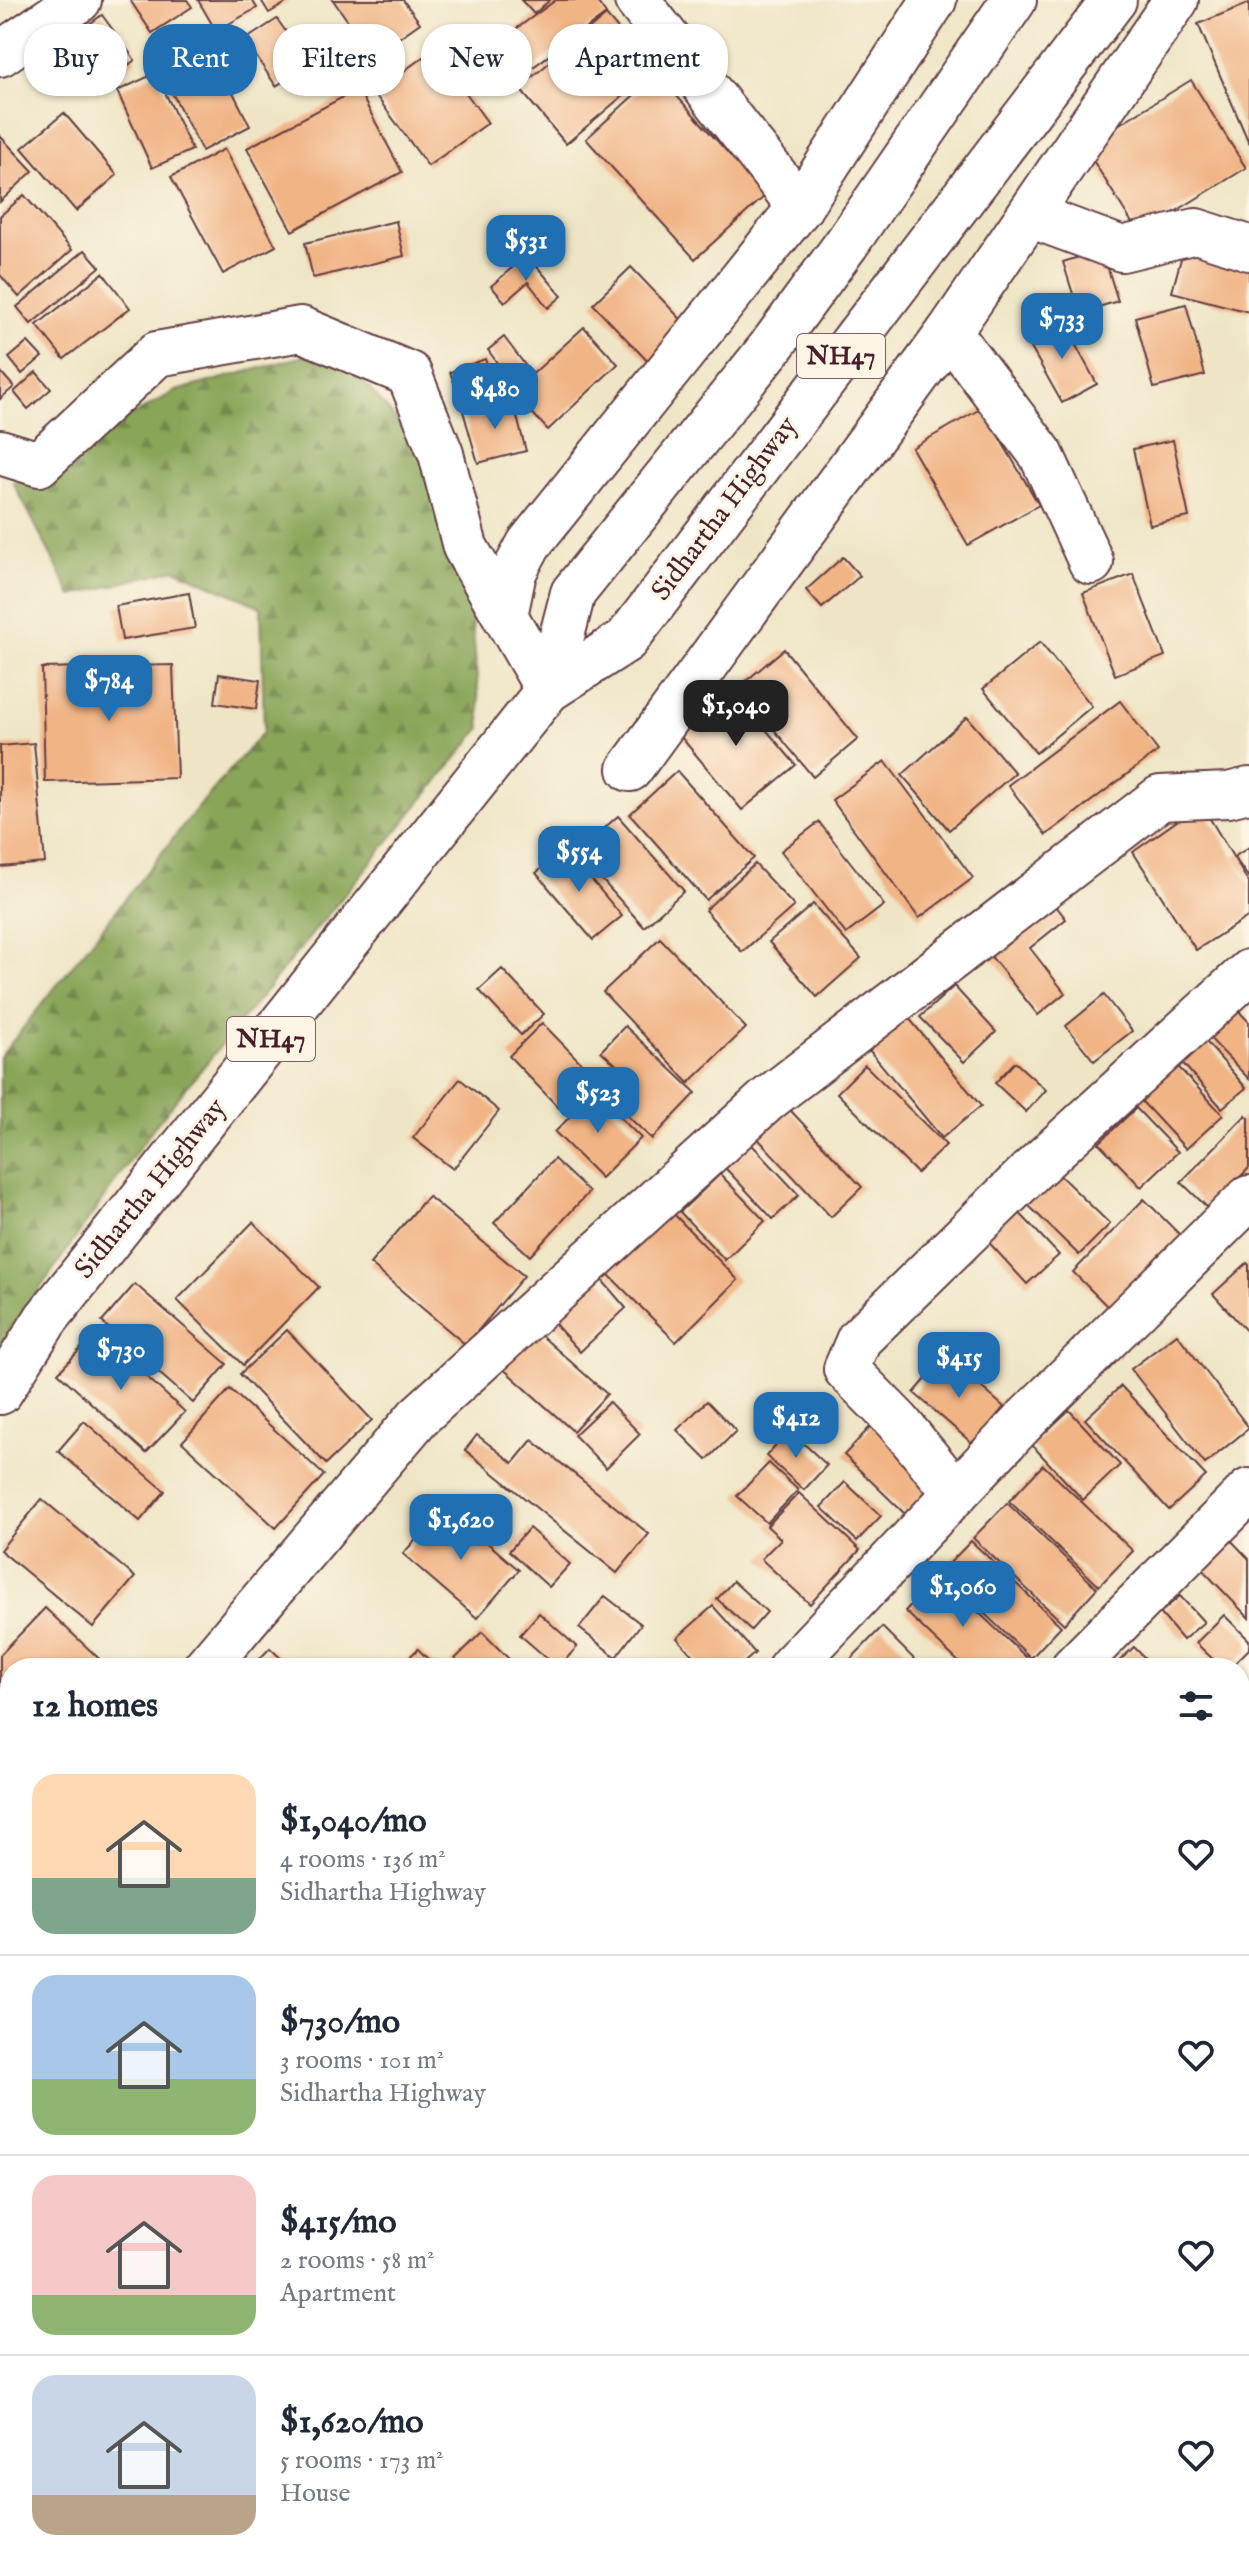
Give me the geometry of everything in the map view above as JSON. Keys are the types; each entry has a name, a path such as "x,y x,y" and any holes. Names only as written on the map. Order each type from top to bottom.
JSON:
{"main road":[{"path":"0,54 79,0"},
{"path":"637,0 800,207"},
{"path":"505,616 514,572 529,544 800,207 934,0"},
{"name":"Sidhartha Highway","path":"548,690 573,593 770,348 847,243 1014,0"},
{"name":"Sidhartha Highway","path":"0,1392 46,1319 548,690 626,640 1114,0"},
{"path":"630,769 949,332 1176,0"},
{"path":"1030,215 1122,249 1196,231 1249,248"},
{"path":"0,452 39,464 157,354 301,329 409,374 441,454 465,547 548,690"},
{"path":"949,332 1041,454 1091,562"},
{"path":"213,1658 418,1417 768,1099 1160,798 1242,784"},
{"path":"956,1493 898,1422 846,1369 859,1339 1042,1161 1249,972"},
{"path":"799,1658 956,1493 1249,1198"},
{"path":"1083,1658 1249,1491"}],"green space":[{"path":"334,348 427,455 469,582 481,728 154,1127 0,1345 0,1057 195,811 264,731 261,607 175,569 72,596 13,482 176,391"}],"building":[{"path":"130,0 187,0 192,7 166,24 146,24"},
{"path":"198,0 252,0 257,8 228,24 212,24"},
{"path":"261,0 291,0 269,13"},
{"path":"333,0 403,0 420,23 405,34 405,24 350,24"},
{"path":"521,0 550,0 534,14"},
{"path":"556,0 596,0 606,14 592,24 548,24 548,56 533,67 532,24 523,24"},
{"path":"1249,3 1249,143 1198,24"},
{"path":"102,15 109,24 90,24"},
{"path":"606,15 614,24 595,24"},
{"path":"277,19 281,24 273,24 273,82 257,58 257,32"},
{"path":"127,49 135,60 127,66"},
{"path":"421,59 421,96 468,96 488,123 428,166 376,96 405,96 405,70"},
{"path":"548,64 548,96 622,96 566,144 526,96 532,96 532,77"},
{"path":"143,79 143,96 167,96 192,150 152,168 119,96 127,96 127,86"},
{"path":"1191,80 1246,168 1139,234 1084,146"},
{"path":"174,96 235,96 250,126 202,151"},
{"path":"345,96 362,96 402,172 292,231 247,148"},
{"path":"633,96 677,96 766,195 695,259 586,139"},
{"path":"64,113 117,175 76,211 22,148"},
{"path":"0,136 33,171 0,202"},
{"path":"224,149 276,246 223,274 171,177"},
{"path":"24,195 72,250 19,297 0,275 0,216"},
{"path":"396,221 404,256 313,278 305,243"},
{"path":"1186,240 1249,256 1249,312 1172,292"},
{"path":"85,250 100,267 31,324 17,307"},
{"path":"1102,250 1118,301 1079,313 1063,262"},
{"path":"527,255 562,296 548,308 528,282 505,302 491,286"},
{"path":"631,267 694,333 656,370 593,304"},
{"path":"103,273 130,308 64,359 37,325"},
{"path":"1186,304 1205,375 1154,388 1135,317"},
{"path":"1062,320 1097,384 1062,403 1026,339"},
{"path":"584,327 618,364 548,430 513,392"},
{"path":"504,337 528,369 511,382 488,350"},
{"path":"28,342 42,357 22,374 9,358"},
{"path":"485,359 494,383 459,396 450,372"},
{"path":"0,371 14,387 0,399"},
{"path":"36,372 51,389 28,409 14,392"},
{"path":"512,398 526,451 478,463 463,411"},
{"path":"982,408 1039,505 968,545 912,448"},
{"path":"1173,440 1189,517 1150,525 1133,449"},
{"path":"843,557 860,576 822,608 806,590"},
{"path":"1133,574 1165,656 1115,675 1083,593"},
{"path":"189,593 195,628 122,640 116,606"},
{"path":"1040,642 1092,706 1036,753 983,689"},
{"path":"784,649 858,739 813,777 739,687"},
{"path":"173,665 177,778 45,782 42,668"},
{"path":"219,674 260,680 256,709 215,703"},
{"path":"729,686 796,765 742,810 676,731"},
{"path":"1120,701 1158,751 1046,835 1008,785"},
{"path":"967,717 1015,773 949,830 902,775"},
{"path":"34,743 45,863 0,867 0,746"},
{"path":"885,761 973,878 919,918 832,800"},
{"path":"677,771 754,858 706,900 630,814"},
{"path":"1201,804 1249,883 1249,916 1196,950 1133,852"},
{"path":"618,816 684,891 644,927 577,852"},
{"path":"819,822 884,905 846,934 781,851"},
{"path":"1249,847 1249,878 1234,857"},
{"path":"565,848 622,916 593,940 536,873"},
{"path":"755,864 794,906 742,952 705,910"},
{"path":"1050,898 1066,919 1030,948 1065,993 1038,1015 985,949"},
{"path":"813,904 861,958 817,997 769,942"},
{"path":"660,938 746,1028 689,1083 603,992"},
{"path":"502,969 544,1014 521,1035 479,990"},
{"path":"954,986 996,1032 964,1062 920,1017"},
{"path":"1104,995 1132,1031 1094,1061 1066,1026"},
{"path":"1231,1003 1249,1022 1249,1079 1203,1031"},
{"path":"904,1012 981,1106 942,1138 864,1044"},
{"path":"542,1023 593,1075 559,1108 509,1056"},
{"path":"625,1026 696,1093 652,1139 602,1092 623,1071 601,1051"},
{"path":"1196,1030 1246,1088 1222,1108 1172,1051"},
{"path":"1171,1059 1223,1115 1186,1149 1134,1093"},
{"path":"1015,1062 1046,1090 1026,1112 995,1083"},
{"path":"865,1065 946,1145 917,1173 837,1093"},
{"path":"460,1079 499,1111 453,1169 413,1138"},
{"path":"594,1092 641,1138 601,1178 555,1132"},
{"path":"779,1098 862,1187 831,1217 748,1128"},
{"path":"1136,1108 1178,1152 1141,1187 1099,1143"},
{"path":"1246,1115 1249,1118 1249,1168 1209,1209 1181,1182"},
{"path":"741,1133 799,1195 773,1219 715,1157"},
{"path":"554,1159 589,1192 530,1256 494,1223"},
{"path":"1050,1166 1110,1224 1079,1255 1019,1196"},
{"path":"720,1174 765,1221 725,1260 680,1212"},
{"path":"428,1196 524,1276 466,1345 370,1264"},
{"path":"1144,1199 1182,1237 1111,1310 1073,1272"},
{"path":"665,1205 738,1280 676,1342 601,1267"},
{"path":"1015,1208 1059,1255 1027,1284 984,1237"},
{"path":"253,1222 319,1287 243,1365 177,1300"},
{"path":"1247,1263 1249,1265 1249,1334 1213,1294"},
{"path":"595,1272 626,1308 580,1352 546,1314"},
{"path":"135,1284 227,1364 193,1403 102,1322"},
{"path":"534,1329 607,1394 573,1431 500,1366"},
{"path":"287,1330 372,1420 326,1464 240,1374"},
{"path":"97,1331 185,1412 146,1453 58,1373"},
{"path":"1177,1334 1249,1428 1205,1464 1131,1369"},
{"path":"946,1356 1004,1407 973,1444 914,1393"},
{"path":"1121,1386 1206,1476 1169,1510 1085,1419"},
{"path":"230,1389 324,1475 276,1528 182,1442"},
{"path":"707,1401 736,1431 707,1460 677,1430"},
{"path":"609,1402 640,1434 606,1468 574,1435"},
{"path":"1069,1410 1120,1465 1083,1500 1032,1445"},
{"path":"84,1421 165,1491 140,1521 58,1451"},
{"path":"873,1424 935,1483 905,1514 844,1455"},
{"path":"789,1430 827,1465 804,1490 766,1456"},
{"path":"477,1435 513,1463 532,1440 649,1534 617,1573 465,1450"},
{"path":"769,1463 798,1490 767,1523 737,1496"},
{"path":"1043,1465 1133,1551 1099,1586 1009,1501"},
{"path":"845,1482 881,1516 857,1541 821,1507"},
{"path":"799,1493 860,1550 810,1604 761,1559 781,1539 767,1526"},
{"path":"42,1499 135,1577 93,1627 0,1550"},
{"path":"1007,1503 1097,1588 1064,1624 973,1538"},
{"path":"445,1506 519,1570 477,1618 403,1554"},
{"path":"529,1528 570,1564 549,1587 509,1551"},
{"path":"1225,1534 1249,1559 1249,1618 1195,1562"},
{"path":"971,1541 1061,1626 1031,1658 941,1572"},
{"path":"939,1575 1027,1658 954,1658 905,1611"},
{"path":"733,1581 767,1612 751,1630 717,1599"},
{"path":"605,1596 641,1624 616,1657 579,1628"},
{"path":"1180,1596 1204,1622 1183,1640 1160,1613"},
{"path":"713,1606 755,1653 749,1658 695,1658 677,1638"},
{"path":"45,1608 98,1658 0,1658"},
{"path":"539,1613 577,1647 567,1658 546,1658 520,1635"},
{"path":"1224,1615 1249,1640 1249,1649 1240,1658 1212,1658 1196,1643"},
{"path":"882,1627 913,1658 852,1658"},
{"path":"482,1632 508,1658 456,1658"},
{"path":"1134,1647 1145,1658 1122,1658"},
{"path":"270,1648 280,1658 260,1658"},
{"path":"418,1649 427,1658 409,1658"}]}
